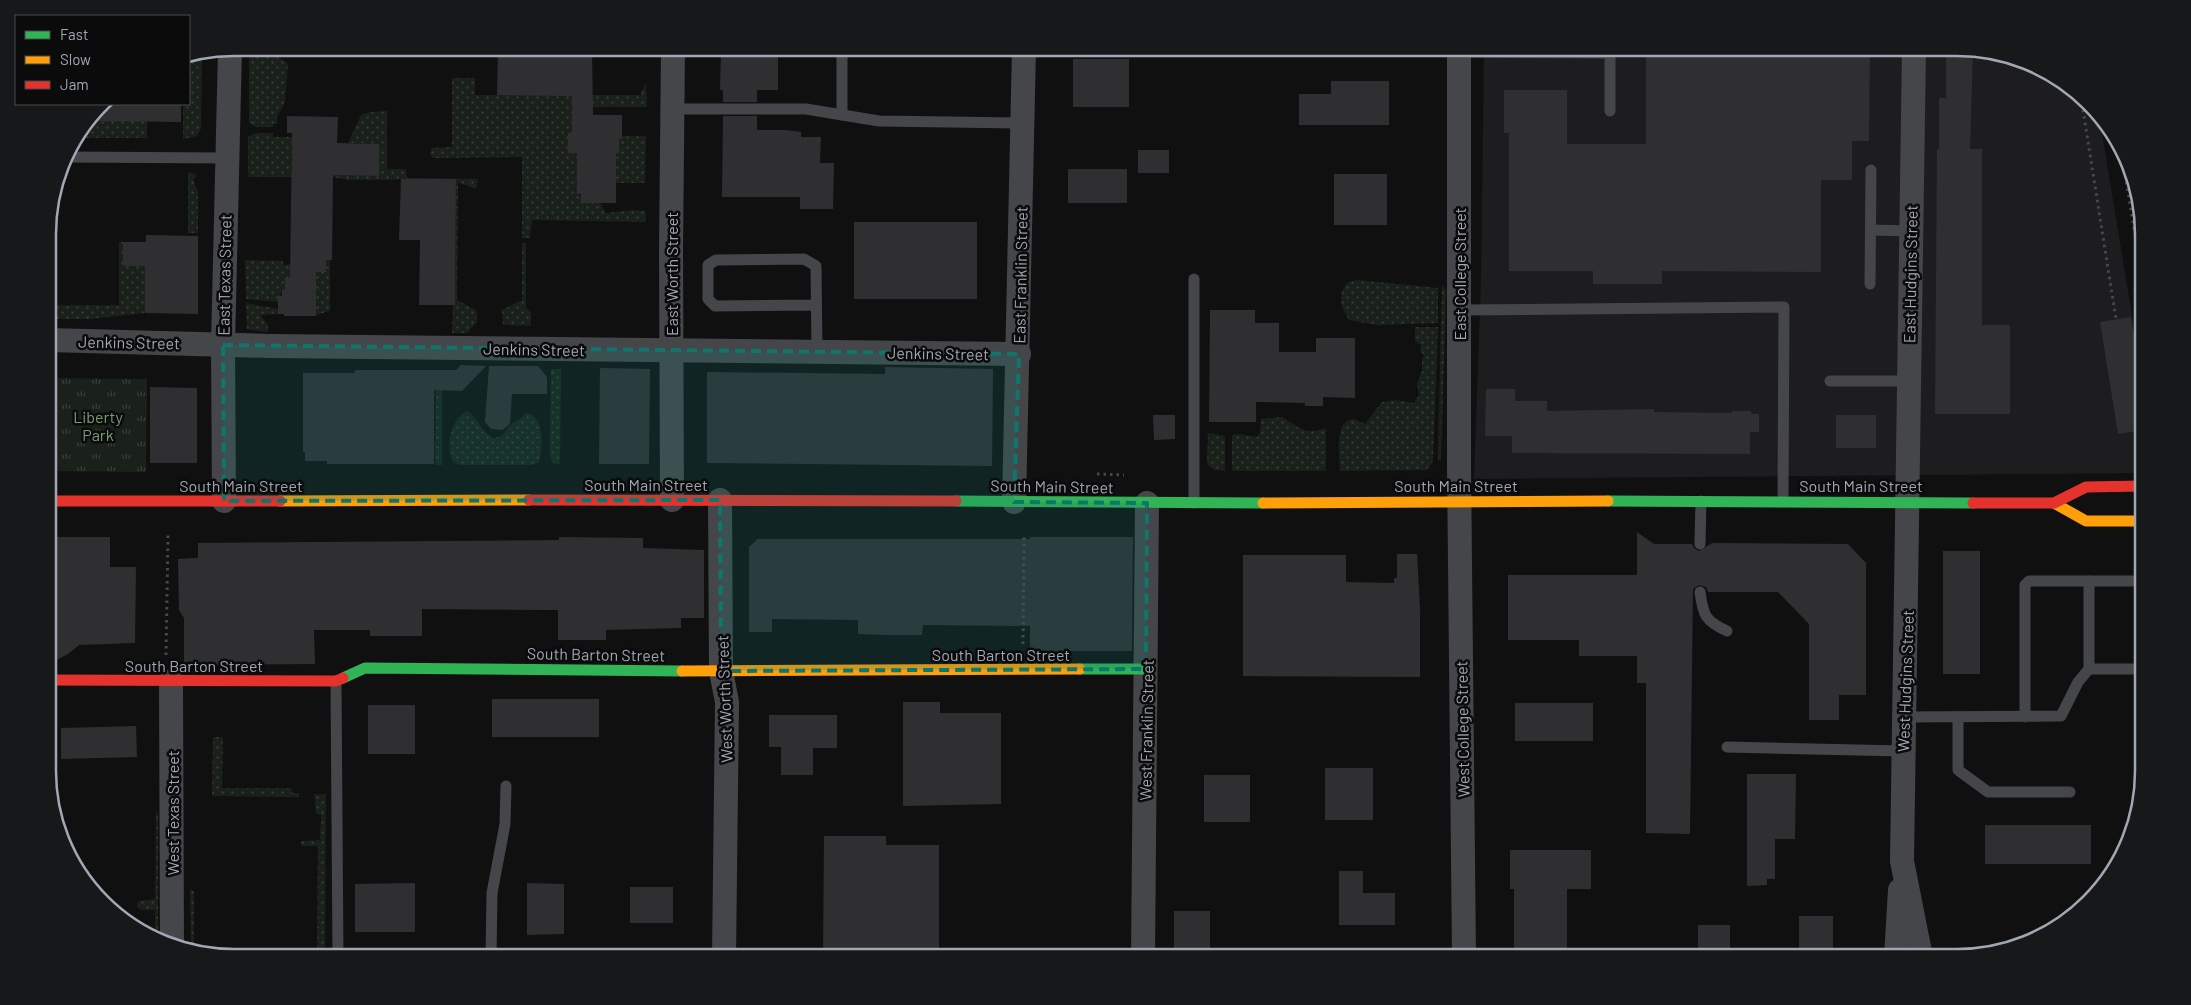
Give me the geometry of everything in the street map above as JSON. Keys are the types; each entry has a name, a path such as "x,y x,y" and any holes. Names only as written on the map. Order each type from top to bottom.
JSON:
{"main road":[{"name":"South Main Street","path":"56,501 720,500 1194,503 1460,500 2054,503 2086,487 2135,486"},
{"name":"South Main Street","path":"2054,503 2086,521 2135,521"},
{"name":"South Barton Street","path":"56,680 336,681 365,668 721,671 1146,669"}],"street":[{"name":"East Texas Street","path":"224,501 223,345 230,56"},
{"name":"East Worth Street","path":"672,500 673,56"},
{"name":"East Franklin Street","path":"1014,502 1019,354 1024,56"},
{"name":"East College Street","path":"1459,56 1460,500"},
{"name":"East Hudgins Street","path":"1907,502 1914,56"},
{"name":"Jenkins Street","path":"57,340 223,345 1019,354"},
{"name":"West Worth Street","path":"720,500 721,671 727,702 724,949"},
{"name":"West College Street","path":"1460,500 1464,949"},
{"name":"West Hudgins Street","path":"1896,949 1902,861 1907,502"},
{"name":"West Franklin Street","path":"1143,949 1147,503"},
{"name":"West Texas Street","path":"169,681 172,937"},
{"name":"West Hudgins Street","path":"1902,861 1919,949"}],"lane":[{"path":"842,56 842,115"},
{"path":"1610,56 1610,111"},
{"path":"672,109 806,109 879,121 1023,123"},
{"path":"74,158 227,158"},
{"path":"1870,284 1871,170"},
{"path":"1871,230 1911,231"},
{"path":"816,305 715,306 708,299 708,265 716,260 804,259 816,266 817,352"},
{"path":"1194,279 1194,503"},
{"path":"1460,310 1784,307 1783,502"},
{"path":"1830,381 1908,382"},
{"path":"1700,544 1701,501"},
{"path":"2025,716 2025,585 2029,581 2133,581"},
{"path":"1904,717 2061,716 2078,682 2089,670 2089,581"},
{"path":"1700,592 1702,610 1711,624 1727,630"},
{"path":"2089,670 2135,669"},
{"path":"336,681 338,949"},
{"path":"1958,717 1958,770 1988,792 2070,792"},
{"path":"1728,747 1903,751"},
{"path":"491,949 492,893 505,824 506,786"}],"path":[{"path":"2083,110 2116,319"},
{"path":"2127,184 2134,228"},
{"path":"1097,474 1124,475"},
{"path":"168,534 169,681"},
{"path":"1023,670 1024,534"}],"highlighted area":[{"path":"223,345 1019,354 1014,502 1147,503 1146,669 721,671 720,500 224,501"}],"shaded area":[{"path":"1484,56 1956,56 2002,62 2025,70 2055,86 2074,101 2102,131 2135,334 2135,473 1474,479 1481,279"}],"green space":[{"path":"249,56 276,56 288,64 285,102 277,117 277,124 273,124 273,127 256,127 249,123"},
{"path":"202,60 201,128 197,136 183,139 183,105 190,105 190,62"},
{"path":"452,78 475,78 475,95 640,95 646,83 647,107 591,107 572,133 568,134 568,153 618,153 619,139 622,136 646,136 645,183 616,183 616,162 593,162 577,173 577,194 600,203 606,213 633,210 646,211 646,222 532,220 530,238 522,238 522,157 433,158 430,154 432,148 452,147"},
{"path":"387,111 387,169 406,169 407,178 478,179 476,189 458,182 457,300 477,311 477,322 467,333 452,333 453,305 455,305 456,179 348,180 333,177 249,177 248,137 256,133 273,133 273,137 292,137 291,173 378,176 379,144 348,143 361,115 370,112"},
{"path":"97,121 147,121 147,138 85,138"},
{"path":"188,172 197,175 193,180 198,192 198,233 188,233"},
{"path":"119,242 123,242 123,265 145,266 145,313 91,319 57,319 57,305 119,305"},
{"path":"522,243 526,243 526,308 531,312 531,326 503,325 502,310 522,300"},
{"path":"245,260 283,261 283,265 330,260 330,311 316,315 316,278 285,278 285,290 282,290 278,302 246,299"},
{"path":"1357,280 1438,288 1438,323 1377,325 1349,320 1342,306 1342,291 1349,282"},
{"path":"1442,285 1446,290 1441,461 1438,460 1438,451"},
{"path":"246,303 278,309 278,314 260,315 268,325 268,332 247,329"},
{"path":"1415,327 1438,327 1433,461 1427,470 1340,471 1340,432 1347,421 1354,419 1365,424 1382,402 1395,400 1414,403 1419,395 1417,384 1424,356 1420,350 1421,345 1415,341"},
{"path":"551,369 561,369 560,465 553,463 550,457"},
{"path":"436,370 442,370 442,465 435,465"},
{"name":"Liberty Park","path":"57,378 147,379 146,472 57,471"},
{"path":"468,411 486,433 494,438 503,434 526,413 532,415 540,426 542,441 539,462 532,465 460,465 454,463 450,449 453,426 462,414"},
{"path":"1282,417 1307,431 1326,428 1326,471 1232,471 1232,435 1239,434 1257,437 1260,433 1261,419"},
{"path":"1208,433 1225,436 1225,471 1214,470 1207,464"},
{"path":"213,737 223,737 222,788 291,788 292,793 299,793 299,797 212,796"},
{"path":"314,794 326,794 325,949 317,949 318,846 302,846 300,843 302,841 320,840 321,815 316,813"},
{"path":"156,811 158,815 158,931 152,928 155,928 155,910 141,910 137,906 138,901 155,899"},
{"path":"190,889 194,891 194,944 191,943"}],"building":[{"path":"498,56 592,56 593,115 622,115 622,139 619,139 619,153 616,153 616,203 581,203 581,194 577,194 577,153 568,153 568,133 572,133 572,96 497,95"},
{"path":"721,56 778,56 778,90 757,90 757,102 723,102 723,90 720,90"},
{"path":"1646,56 1870,56 1869,141 1852,141 1852,180 1821,180 1821,272 1662,271 1662,284 1593,284 1593,271 1509,271 1509,133 1504,133 1504,90 1567,90 1567,144 1646,144"},
{"path":"1946,56 1973,57 1970,149 1982,149 1982,325 2010,325 2010,414 1935,414 1937,149 1939,149 1939,98 1946,98"},
{"path":"1073,59 1129,59 1129,107 1073,107"},
{"path":"1331,81 1389,81 1389,125 1299,125 1299,94 1331,94"},
{"path":"113,105 181,105 181,122 97,121"},
{"path":"287,116 338,117 337,143 379,144 379,176 333,175 332,260 326,260 326,272 316,272 316,316 284,316 284,314 278,314 278,296 282,296 282,290 285,290 285,278 290,278 292,133 287,133"},
{"path":"723,116 757,116 757,130 786,130 801,132 801,137 821,137 820,163 834,163 833,209 800,209 800,197 722,197"},
{"path":"1138,150 1169,150 1169,173 1138,173"},
{"path":"1068,169 1127,169 1127,203 1068,203"},
{"path":"1334,174 1387,174 1387,225 1334,225"},
{"path":"401,179 456,179 455,305 419,305 420,240 399,240"},
{"path":"854,222 977,222 977,299 854,299"},
{"path":"146,235 198,236 198,314 145,313 145,266 123,266 123,242 146,242"},
{"path":"1210,310 1255,310 1255,323 1279,323 1279,352 1316,352 1316,338 1355,338 1355,398 1323,397 1323,406 1305,406 1305,403 1256,402 1256,422 1209,422"},
{"path":"2131,317 2135,342 2135,431 2118,434 2100,322"},
{"path":"461,365 486,366 462,391 434,390 434,464 327,464 327,461 305,461 305,452 303,452 303,373 354,373 355,370 456,370"},
{"path":"489,366 538,366 547,377 547,394 512,394 510,424 502,430 491,429 485,422"},
{"path":"885,367 993,369 992,466 707,463 707,372 885,374"},
{"path":"600,368 650,369 649,464 599,464"},
{"path":"150,387 197,388 197,463 150,463"},
{"path":"1486,389 1515,389 1515,401 1547,401 1547,411 1654,409 1654,412 1732,413 1732,411 1751,411 1751,414 1759,414 1759,432 1750,432 1750,454 1512,453 1512,436 1485,436"},
{"path":"1153,415 1175,415 1175,439 1154,440"},
{"path":"1836,415 1876,415 1876,448 1836,448"},
{"path":"1637,532 1654,544 1692,544 1699,551 1712,543 1848,544 1866,563 1866,695 1839,695 1839,720 1809,720 1809,624 1778,592 1708,592 1706,587 1699,585 1693,589 1690,834 1646,833 1646,683 1637,683 1637,656 1579,656 1579,640 1508,640 1508,575 1637,575"},
{"path":"56,537 110,537 110,567 136,567 135,643 79,645 56,660"},
{"path":"559,537 643,538 643,548 704,550 704,618 681,618 681,628 606,630 606,640 558,640 558,610 422,609 422,636 370,636 370,630 314,630 315,664 184,665 184,618 179,610 178,559 198,558 198,543 559,540"},
{"path":"1030,537 1133,537 1132,651 1030,651 1030,626 923,625 922,635 887,635 858,634 858,620 772,619 772,632 749,632 749,547 758,539 1030,539"},
{"path":"1943,551 1980,551 1980,674 1943,674"},
{"path":"1397,554 1417,554 1420,609 1420,677 1243,676 1243,555 1346,555 1346,582 1394,583 1394,578 1397,578"},
{"path":"492,699 599,699 599,737 492,737"},
{"path":"903,702 940,702 940,713 1001,713 1001,804 903,806"},
{"path":"1515,703 1593,703 1593,741 1515,741"},
{"path":"368,705 415,705 415,754 368,754"},
{"path":"769,715 837,715 837,748 813,748 813,775 781,775 781,747 769,747"},
{"path":"136,726 137,757 61,759 61,728"},
{"path":"1325,768 1373,768 1373,820 1325,820"},
{"path":"1747,774 1796,774 1795,839 1775,839 1775,879 1767,879 1767,885 1747,886"},
{"path":"1204,775 1250,775 1250,822 1204,822"},
{"path":"1985,825 2091,825 2091,864 1985,864"},
{"path":"824,836 886,836 886,845 939,845 939,949 823,949"},
{"path":"1510,850 1591,850 1591,889 1567,889 1567,949 1514,949 1514,889 1510,889"},
{"path":"1339,871 1363,871 1363,893 1395,893 1395,925 1339,925"},
{"path":"415,883 415,932 355,932 355,884"},
{"path":"527,883 564,884 564,934 527,935"},
{"path":"630,887 673,887 673,923 630,923"},
{"path":"1174,911 1210,911 1210,949 1174,949"},
{"path":"1799,916 1833,916 1833,949 1799,949"},
{"path":"1698,925 1730,925 1730,949 1698,949"}],"traffic: fast":[{"path":"956,501 1263,503"},
{"path":"1608,501 1973,503"},
{"path":"343,678 365,668 682,671"},
{"path":"1080,669 1146,669"}],"traffic: slow":[{"path":"280,501 529,500"},
{"path":"1263,503 1608,501"},
{"path":"2054,503 2086,521 2135,521"},
{"path":"682,671 1080,669"}],"traffic: jam":[{"path":"1973,503 2054,503 2086,487 2135,486"},
{"path":"529,500 956,501"},
{"path":"56,501 280,501"},
{"path":"56,680 336,681 343,678"}]}
